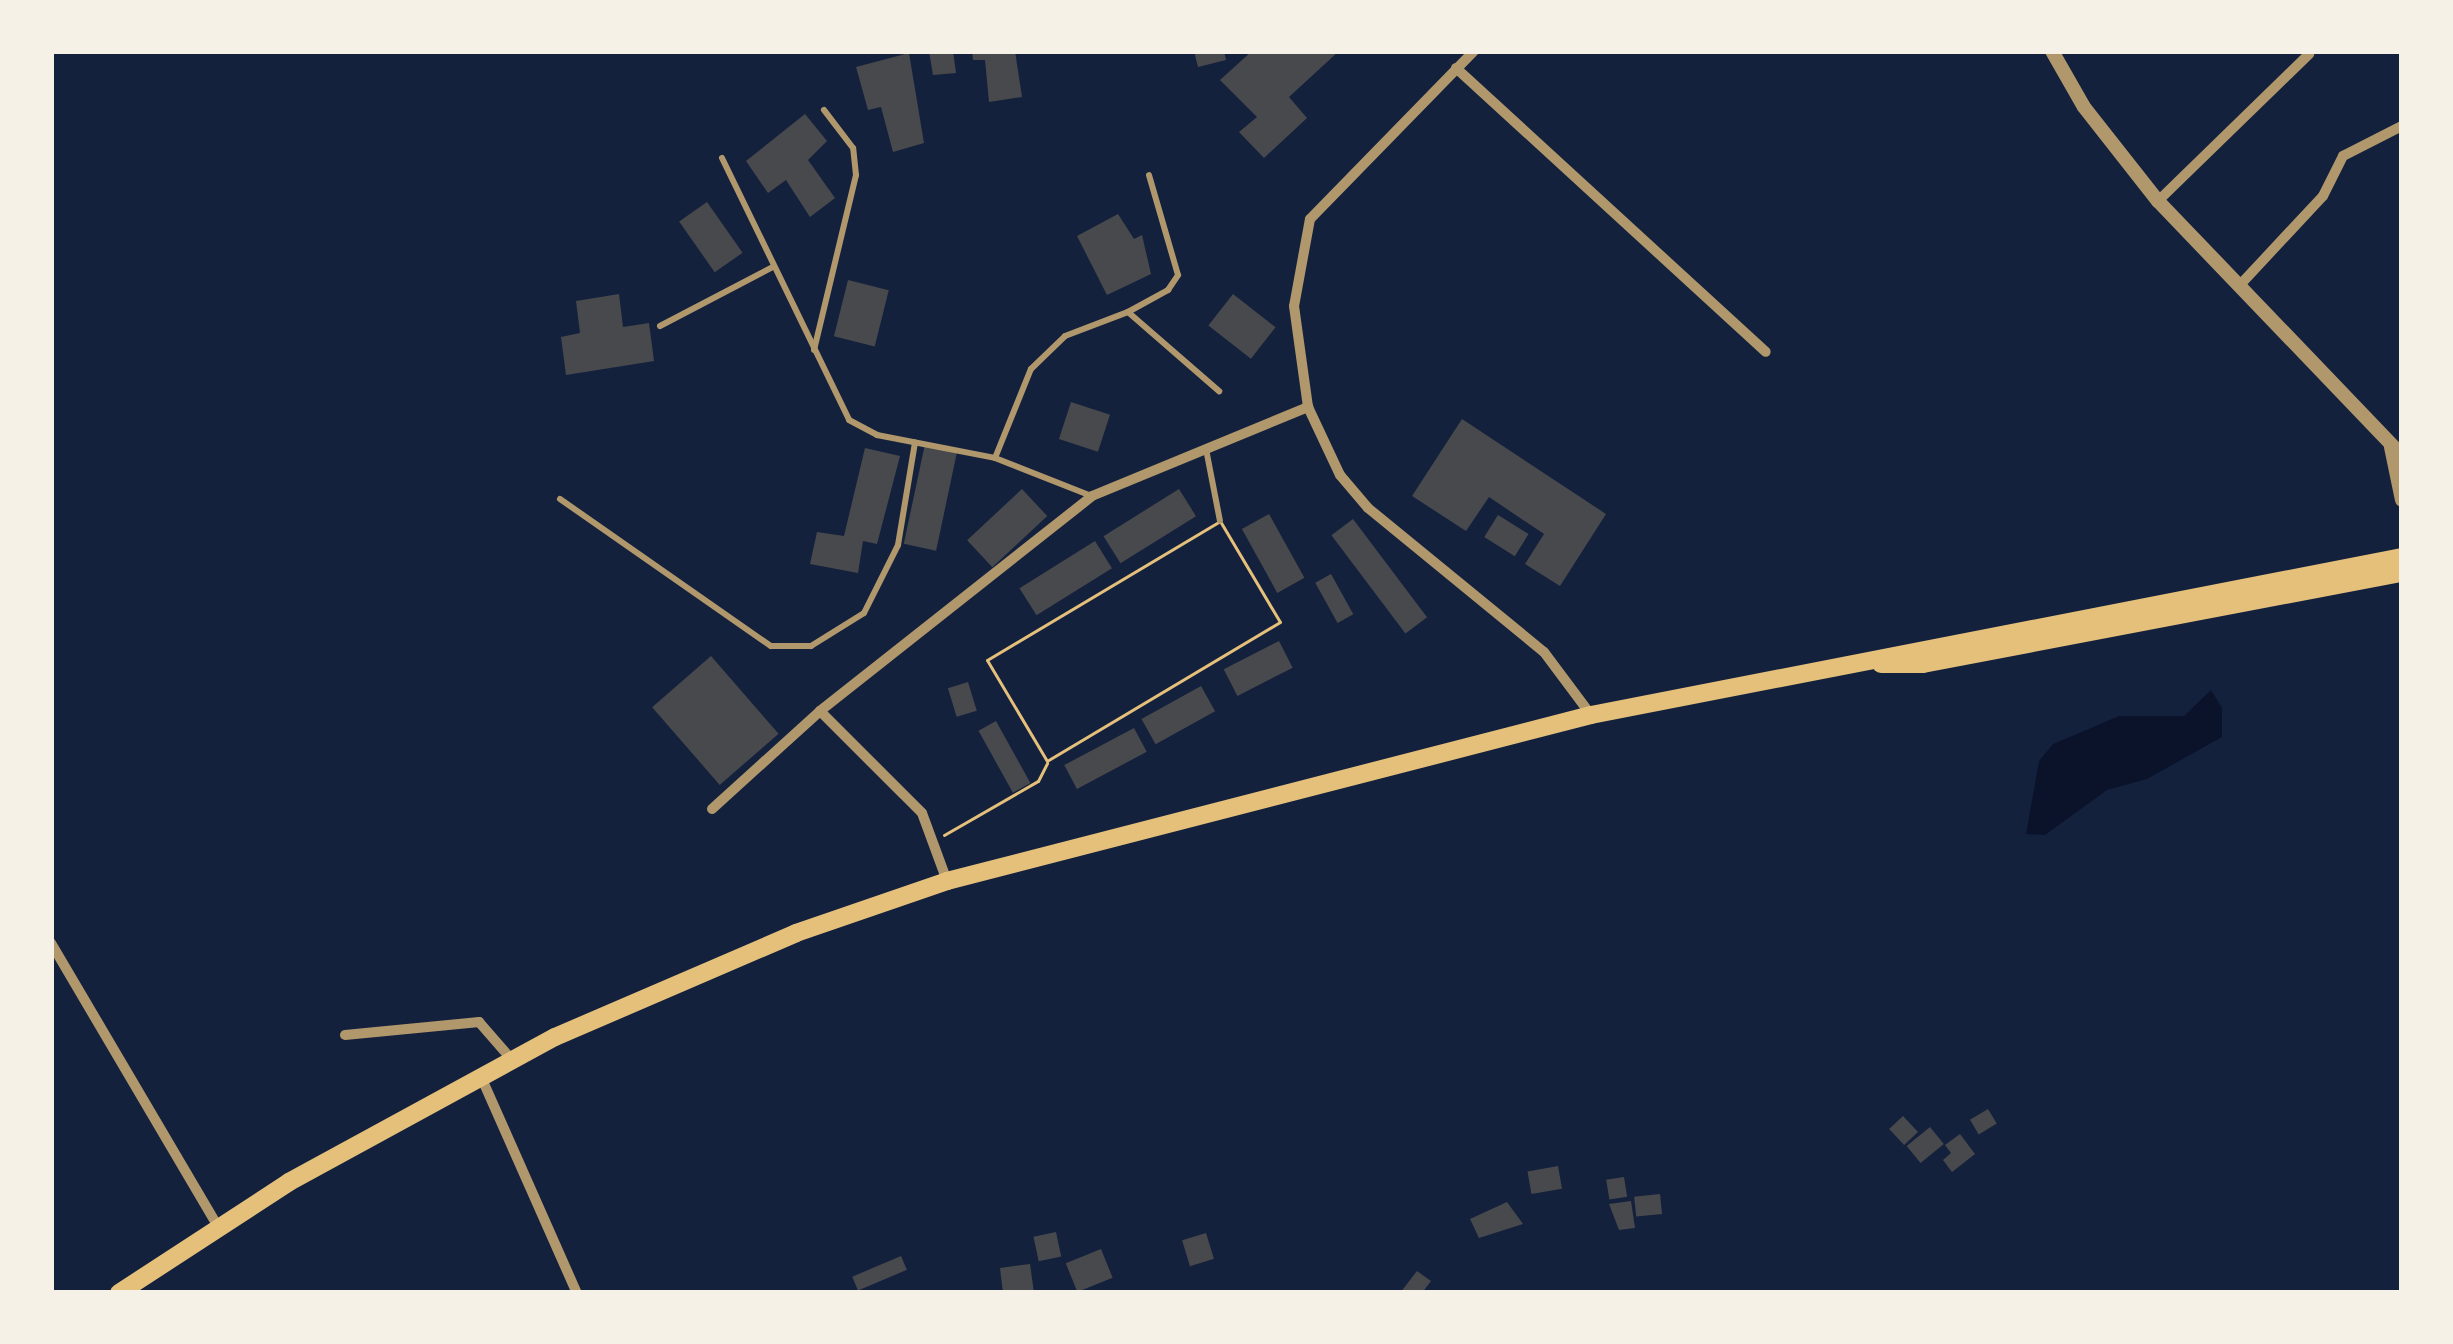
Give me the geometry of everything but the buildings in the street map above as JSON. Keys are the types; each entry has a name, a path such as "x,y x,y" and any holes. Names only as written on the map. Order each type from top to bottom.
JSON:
{"main road":[{"path":"119,1293 289,1182 513,1061 672,984 947,880 1591,715 1864,664 1921,645 2402,557"},
{"path":"1864,664 1923,664 2402,573"}],"street":[{"path":"1474,51 1310,219 1294,307 1308,407 1340,475 1368,508 1544,652 1591,715"},
{"path":"2052,51 2084,107 2158,201 2360,404 2396,451 2402,500"},
{"path":"2158,201 2309,54"},
{"path":"1456,68 1766,352"},
{"path":"2239,286 2324,196 2343,156 2402,126"},
{"path":"712,809 820,711 1093,496 1308,407"},
{"path":"820,711 880,765 938,839 947,880"},
{"path":"51,943 220,1230"},
{"path":"345,1034 479,1022 513,1061"},
{"path":"482,1079 518,1146 577,1293"}],"lane":[{"path":"814,353 856,175 853,148 824,110"},
{"path":"722,158 849,420 915,442 994,458 1093,496"},
{"path":"994,458 1030,368 1065,336 1128,312 1168,290 1178,274 1149,175"},
{"path":"660,326 773,267"},
{"path":"1128,312 1219,391"},
{"path":"560,499 771,646 811,646 864,613 898,545 915,442"},
{"path":"1206,449 1220,521"}],"path":[{"path":"938,839 1038,781 1047,761 1280,622 1220,521 987,660 1047,761"}],"water":[{"path":"2211,690 2222,708 2222,737 2147,779 2107,790 2045,835 2026,834 2039,761 2053,744 2119,716 2184,716"}]}
